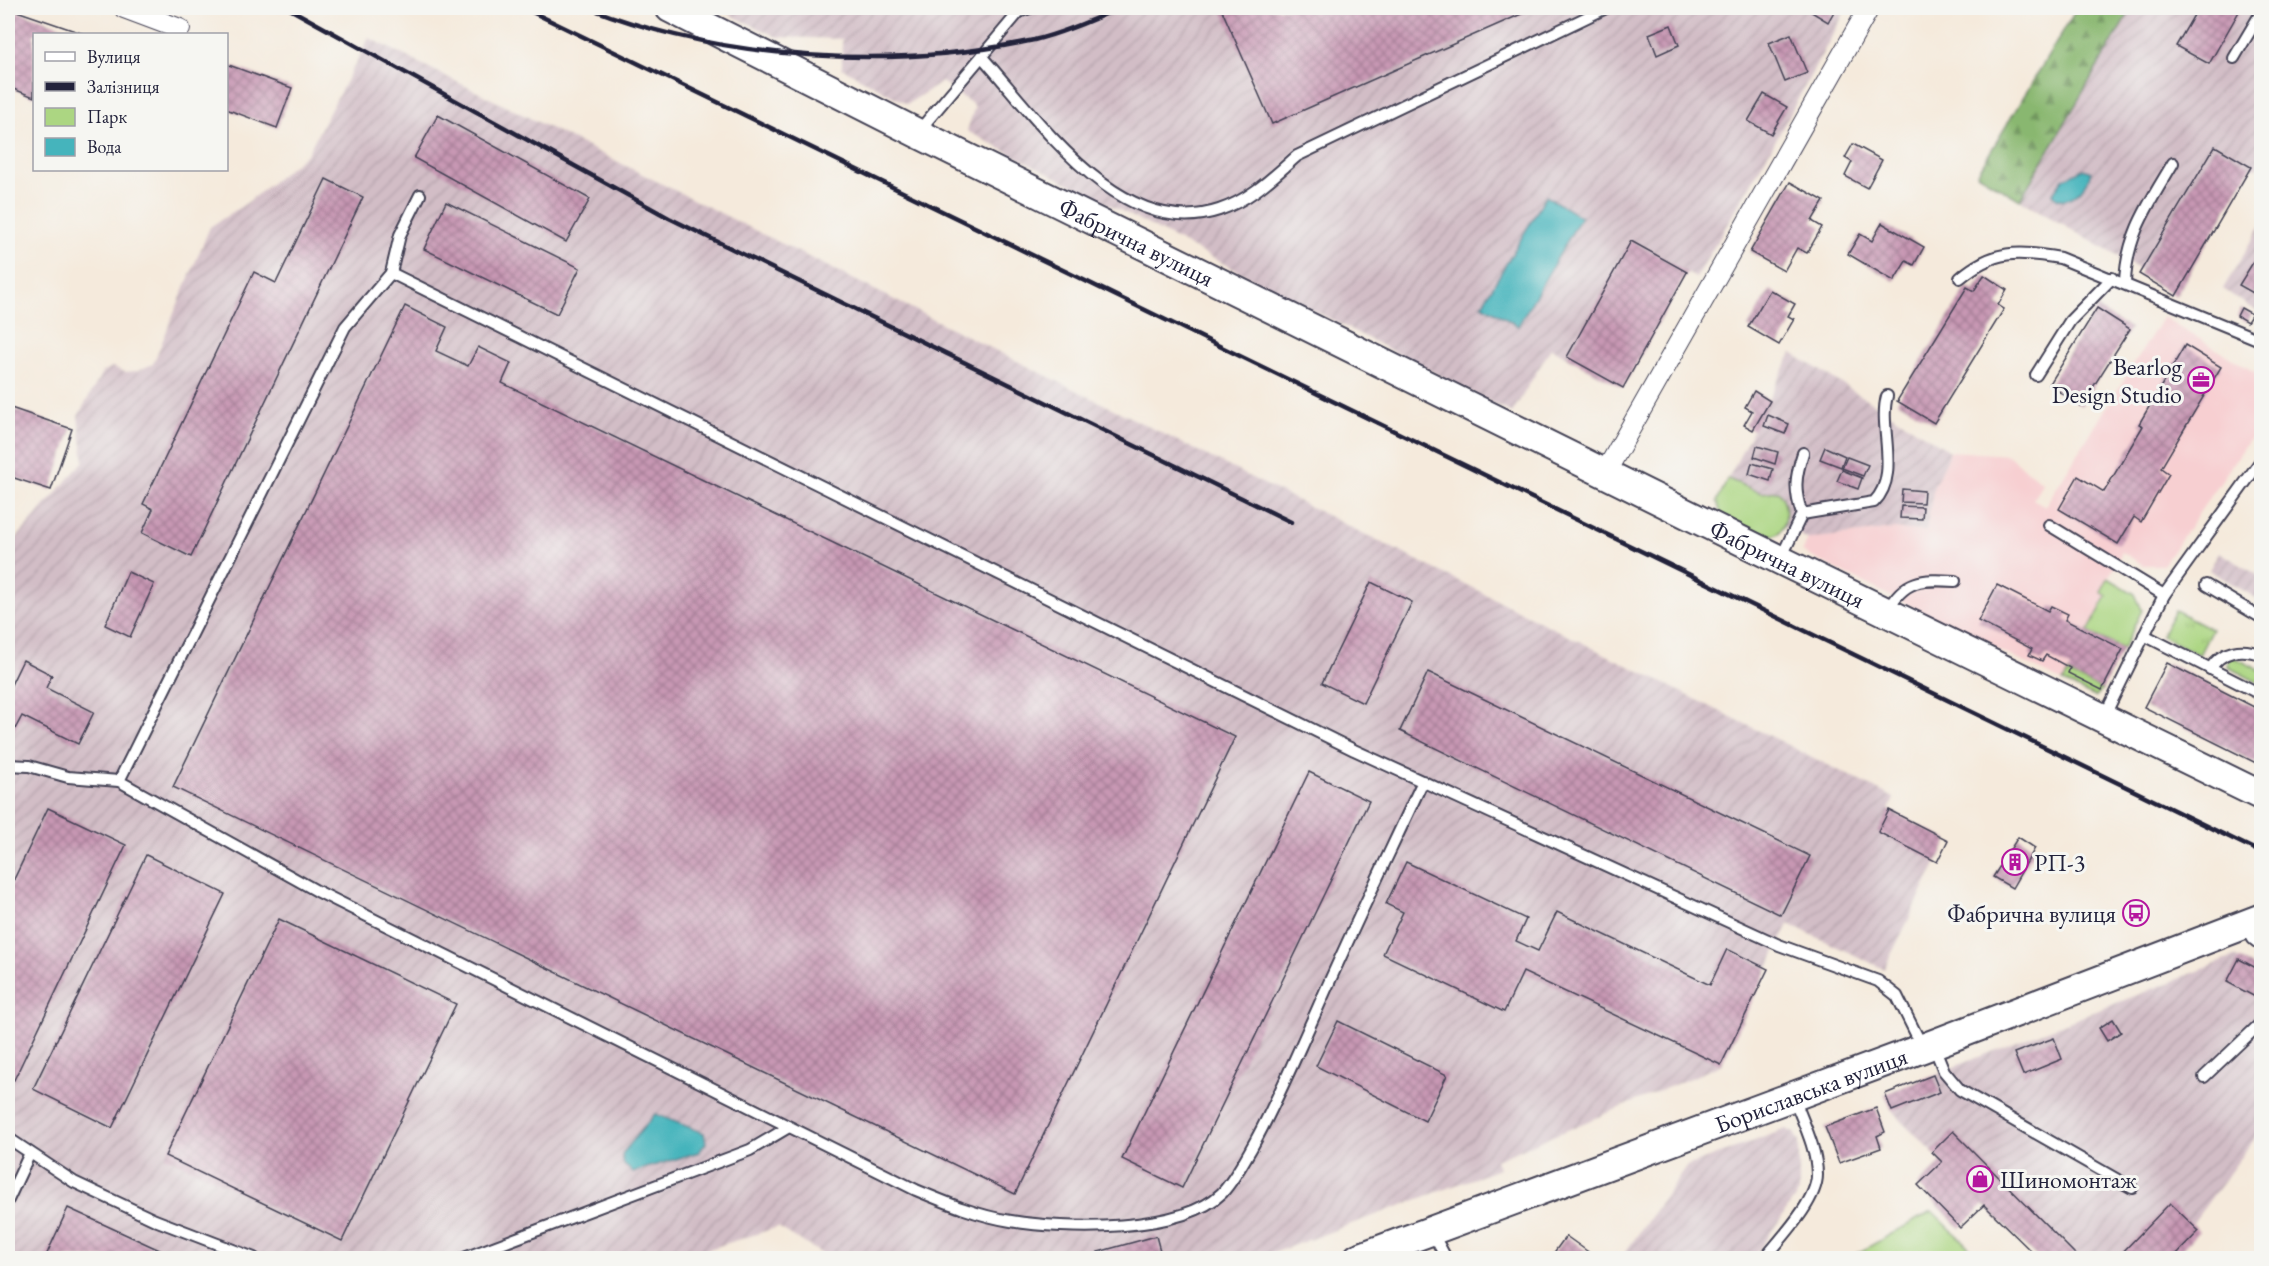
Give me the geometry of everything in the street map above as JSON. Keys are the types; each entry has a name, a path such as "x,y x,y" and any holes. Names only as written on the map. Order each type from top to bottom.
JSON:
{"street":[{"path":"124,8 180,29"},
{"name":"Фабрична вулиця","path":"670,8 917,133 2102,720 2262,796"},
{"path":"1605,473 1869,8"},
{"name":"Бориславська вулиця","path":"1358,1258 1928,1046 2256,929"}],"lane":[{"path":"917,133 1019,12 1030,8"},
{"path":"982,57 1087,170 1128,202 1162,213 1188,217 1220,210 1257,191 1297,156 1606,8"},
{"path":"2234,58 2262,11"},
{"path":"2125,284 2128,246 2139,220 2173,163"},
{"path":"120,781 345,327 391,273 400,235 420,195"},
{"path":"1960,278 1976,264 1993,256 2026,252 2060,258 2262,341"},
{"path":"391,273 1343,744 1779,945 1878,981 1897,996 1944,1071 1960,1090 2132,1188"},
{"path":"2036,375 2070,321 2112,278"},
{"path":"1802,514 1874,502 1882,494 1887,477 1887,396"},
{"path":"1779,560 1802,514 1795,493 1795,477 1803,453"},
{"path":"2102,720 2164,595 2262,459"},
{"path":"2049,525 2164,595"},
{"path":"1886,613 1894,598 1912,583 1927,580 1954,581"},
{"path":"2206,585 2262,618"},
{"path":"2144,635 2262,695"},
{"path":"2210,669 2224,655 2236,650 2249,650 2262,655"},
{"path":"8,765 29,766 68,777 120,781 317,891 916,1190 958,1208 1009,1221 1048,1226 1130,1225 1163,1220 1205,1206 1222,1192 1240,1168 1270,1114 1340,957 1423,781"},
{"path":"2204,1077 2262,1022"},
{"path":"1766,1258 1796,1220 1813,1192 1817,1177 1814,1154 1793,1096"},
{"path":"464,1258 750,1150 772,1140 789,1127"},
{"path":"8,1138 74,1182 155,1220 254,1258"},
{"path":"8,1200 30,1153"},
{"path":"1431,1231 1446,1258"}],"shaded area":[{"path":"716,8 1847,8 1773,145 1696,278 1687,273 1623,388 1551,348 1512,413 967,131 975,106 942,82 907,104 842,68 842,39 777,37"},
{"path":"2132,8 2261,8 2261,161 2257,168 2251,168 2176,296 2139,274 2141,270 2020,200"},
{"path":"369,38 1894,798 1889,810 1948,840 1884,969 1789,924 1721,1065 1496,1160 1499,1169 1260,1258 829,1258 778,1227 681,1258 8,1258 8,548 84,461 78,416 103,372 112,367 125,372 137,371 153,364 210,227 248,202 307,154"},
{"path":"2261,225 2261,314 2223,289"},
{"path":"2163,317 2261,376 2261,423 2163,565 2143,565 2122,552 2101,592 2107,595 2063,682 1802,552 1808,539 1893,529 1926,531 1934,486 1950,451 2008,455 2043,483 2033,499 2045,506"},
{"path":"1792,353 1950,451 1934,486 1926,531 1893,529 1808,539 1783,526 1787,514 1782,495 1772,491 1761,493 1728,479"},
{"path":"2219,552 2261,577 2261,601 2209,570"},
{"path":"2234,957 2261,971 2261,1130 2192,1224 2199,1231 2173,1258 2038,1258 1892,1111 1885,1094"},
{"path":"1786,1129 1794,1133 1799,1142 1799,1192 1753,1258 1621,1258 1687,1166"}],"green space":[{"path":"2077,8 2132,8 2020,200 1977,174"},
{"path":"1728,479 1761,493 1778,491 1785,504 1786,512 1783,527 1779,532 1773,535 1759,534 1721,515 1717,501"},
{"path":"2108,578 2135,594 2142,610 2123,649 2088,632 2107,596 2101,592"},
{"path":"2175,610 2212,629 2199,655 2161,636"},
{"path":"2234,657 2261,671 2261,684 2228,667 2229,658"},
{"path":"2068,673 2102,690 2095,697 2063,682"},
{"path":"1932,1211 1980,1258 1849,1258"}],"water":[{"path":"2083,169 2091,172 2076,195 2064,199 2052,194 2063,179"},
{"path":"1546,196 1581,217 1518,326 1482,305"},
{"path":"655,1114 704,1133 706,1143 699,1152 633,1172 624,1165 622,1154"}],"building":[{"path":"8,8 81,33 33,33 33,97 8,87"},
{"path":"1221,8 1535,8 1272,124"},
{"path":"1805,8 1836,8 1828,22"},
{"path":"2198,8 2241,8 2209,64 2176,46"},
{"path":"1671,25 1679,45 1657,55 1649,34"},
{"path":"1791,34 1807,73 1785,82 1769,43"},
{"path":"228,65 292,88 277,128 228,110"},
{"path":"1764,94 1787,107 1771,134 1748,121"},
{"path":"438,115 590,199 566,242 414,158"},
{"path":"1853,144 1882,160 1867,188 1845,176 1852,162 1845,158"},
{"path":"2215,146 2251,167 2176,296 2139,274"},
{"path":"326,179 363,197 191,557 142,533 153,509 143,504 254,272 276,283"},
{"path":"1790,182 1824,201 1812,221 1822,227 1807,253 1797,248 1784,271 1750,252"},
{"path":"446,202 580,268 557,314 424,249"},
{"path":"1882,223 1924,247 1914,265 1906,261 1894,281 1848,254 1860,234 1872,241"},
{"path":"1631,241 1687,272 1623,388 1567,357"},
{"path":"2262,248 2262,298 2239,285"},
{"path":"1984,275 2007,290 1998,305 2004,309 1934,423 1897,401 1967,287 1974,291"},
{"path":"1770,290 1795,304 1788,316 1794,319 1779,345 1748,327"},
{"path":"405,306 447,327 436,351 468,366 478,347 511,363 502,383 1235,737 1015,1194 173,787"},
{"path":"2097,308 2130,329 2081,406 2049,385"},
{"path":"2241,308 2252,314 2247,322 2237,316"},
{"path":"2185,345 2221,367 2161,468 2169,474 2141,522 2134,517 2118,544 2059,509 2078,476 2104,492 2143,426 2139,424"},
{"path":"1754,391 1770,401 1753,430 1744,425 1752,411 1745,407"},
{"path":"8,407 72,429 51,490 8,476"},
{"path":"1768,415 1789,424 1785,434 1764,426"},
{"path":"1757,446 1778,452 1775,464 1754,457"},
{"path":"1825,447 1845,456 1841,467 1820,459"},
{"path":"1847,457 1868,465 1863,476 1842,468"},
{"path":"1752,463 1773,469 1770,481 1749,474"},
{"path":"1842,470 1862,478 1858,489 1837,481"},
{"path":"1902,489 1924,491 1923,503 1901,502"},
{"path":"1901,506 1923,507 1922,519 1900,518"},
{"path":"128,572 154,584 130,637 105,625"},
{"path":"1371,582 1412,602 1363,703 1322,683"},
{"path":"1997,585 2048,611 2051,606 2068,614 2065,620 2123,649 2102,690 2068,673 2070,668 2046,655 2042,661 2029,655 2032,649 1978,621"},
{"path":"23,660 52,675 46,688 94,712 78,744 22,716 14,731 8,728 8,691"},
{"path":"2167,663 2262,711 2262,766 2144,707"},
{"path":"1428,672 1810,856 1781,915 1400,731"},
{"path":"1309,772 1369,801 1182,1188 1122,1159"},
{"path":"48,808 126,845 14,1080 8,1076 8,892"},
{"path":"1889,810 1948,840 1937,862 1878,832"},
{"name":"РП-3","path":"2018,837 2035,848 2012,888 1993,877"},
{"path":"146,855 225,894 112,1128 33,1089"},
{"path":"1406,862 1526,919 1516,941 1538,951 1557,912 1710,985 1727,949 1768,969 1721,1065 1523,972 1504,1012 1383,954 1403,912 1386,904"},
{"path":"279,919 456,1004 342,1241 165,1156"},
{"path":"2239,959 2262,971 2262,996 2259,999 2227,982"},
{"path":"2113,1019 2121,1032 2107,1041 2099,1028"},
{"path":"1338,1021 1447,1075 1425,1121 1316,1066"},
{"path":"2054,1038 2062,1059 2023,1075 2014,1053"},
{"path":"1933,1075 1940,1092 1892,1111 1885,1094"},
{"path":"1876,1108 1885,1132 1877,1136 1881,1148 1839,1163 1825,1127"},
{"path":"1953,1131 2079,1258 2038,1258 1984,1205 1960,1228 1918,1185 1942,1162 1932,1152"},
{"path":"2170,1203 2199,1231 2173,1258 2117,1258"},
{"path":"68,1208 177,1258 45,1258"},
{"path":"1156,1236 1162,1258 1099,1258 1098,1252"},
{"path":"1566,1236 1594,1256 1592,1258 1550,1258"}],"railway":[{"path":"288,8 669,218 1291,522"},
{"path":"524,8 2262,853"},
{"path":"589,8 641,26 696,40 809,55 866,57 924,55 1034,40 1067,30 1119,8"}],"place":[{"name":"Bearlog Design Studio","path":"2201,380"},
{"name":"РП-3","path":"2015,862"},
{"name":"Фабрична вулиця","path":"2136,913"},
{"name":"Шиномонтаж","path":"1980,1179"}]}
